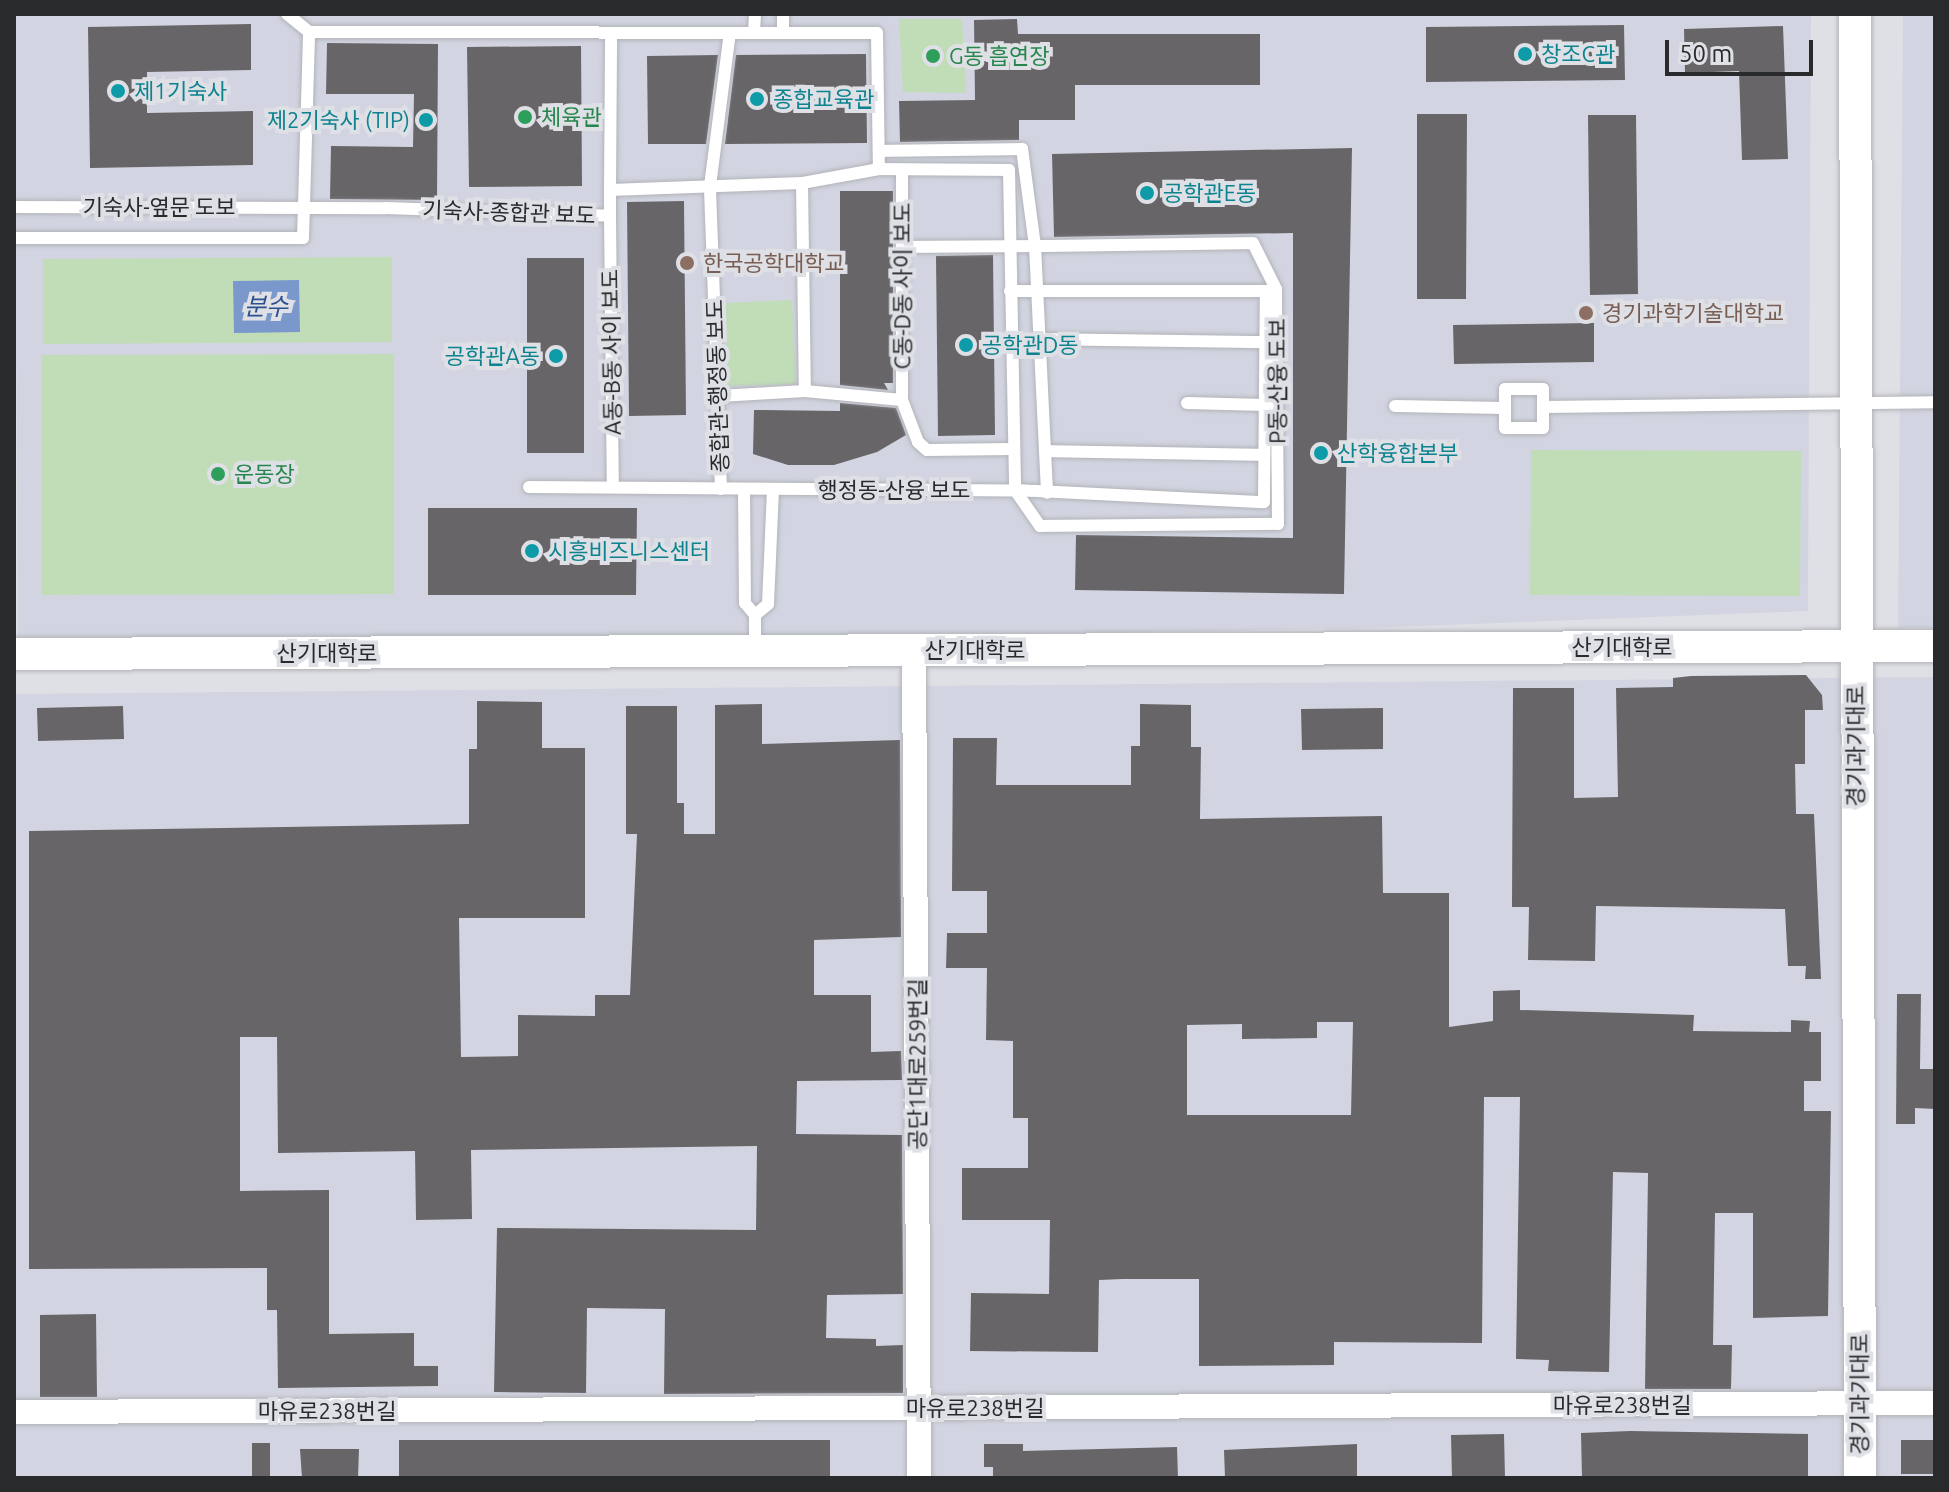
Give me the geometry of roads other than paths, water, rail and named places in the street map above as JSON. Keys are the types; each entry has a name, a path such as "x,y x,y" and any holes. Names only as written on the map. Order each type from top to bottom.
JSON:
{"street":[{"name":"경기과기대로","path":"1855,14 1854,646 1860,1478"},
{"name":"산기대학로","path":"14,654 1935,646"},
{"name":"공단1대로259번길","path":"914,650 919,1478"},
{"name":"마유로238번길","path":"14,1412 1935,1403"}],"lane":[{"path":"287,14 309,32 877,33 879,169"},
{"path":"754,33 755,14"},
{"path":"783,14 783,33"},
{"path":"14,238 303,238 309,32"},
{"path":"610,190 611,33"},
{"name":"종합관-행정동 보도","path":"721,489 710,186 730,33"},
{"path":"879,151 1022,149 1039,291 1047,493"},
{"name":"기숙사-종합관 보도","path":"304,207 610,216 610,190 802,183 879,169 1009,170 1009,246"},
{"name":"C동-D동 사이 보도","path":"902,171 902,400"},
{"path":"802,183 805,391"},
{"name":"기숙사-옆문 도보","path":"14,207 304,207"},
{"name":"A동-B동 사이 보도","path":"610,216 613,487"},
{"name":"P동-산융 도보","path":"1015,490 1040,526 1278,524 1276,289 1253,243 1035,246"},
{"path":"1009,246 1015,490"},
{"path":"902,247 1035,246"},
{"path":"1010,291 1266,291 1264,455 1045,451"},
{"path":"1041,339 1265,342"},
{"path":"1505,389 1543,389 1543,407 1543,428 1505,428 1505,389"},
{"path":"719,396 805,391 902,400 918,442 927,450 1012,449"},
{"path":"1543,407 1935,402"},
{"path":"1187,403 1265,405"},
{"path":"1395,406 1505,408"},
{"name":"행정동-산융 보도","path":"529,487 1015,490 1264,502 1264,455"},
{"path":"755,615 768,604 773,489"},
{"path":"744,490 745,603 755,615 755,651"}],"water":[{"name":"분수","path":"299,280 300,332 234,333 233,281"}],"place":[{"name":"창조C관","path":"1525,54"},
{"name":"G동 흡연장","path":"933,56"},
{"name":"제1기숙사","path":"118,91"},
{"name":"종합교육관","path":"757,99"},
{"name":"체육관","path":"525,117"},
{"name":"제2기숙사 (TIP)","path":"426,120"},
{"name":"공학관E동","path":"1147,193"},
{"name":"한국공학대학교","path":"687,263"},
{"name":"경기과학기술대학교","path":"1586,313"},
{"name":"공학관D동","path":"966,345"},
{"name":"공학관A동","path":"556,356"},
{"name":"산학융합본부","path":"1321,453"},
{"name":"운동장","path":"218,474"},
{"name":"시흥비즈니스센터","path":"532,551"}]}
